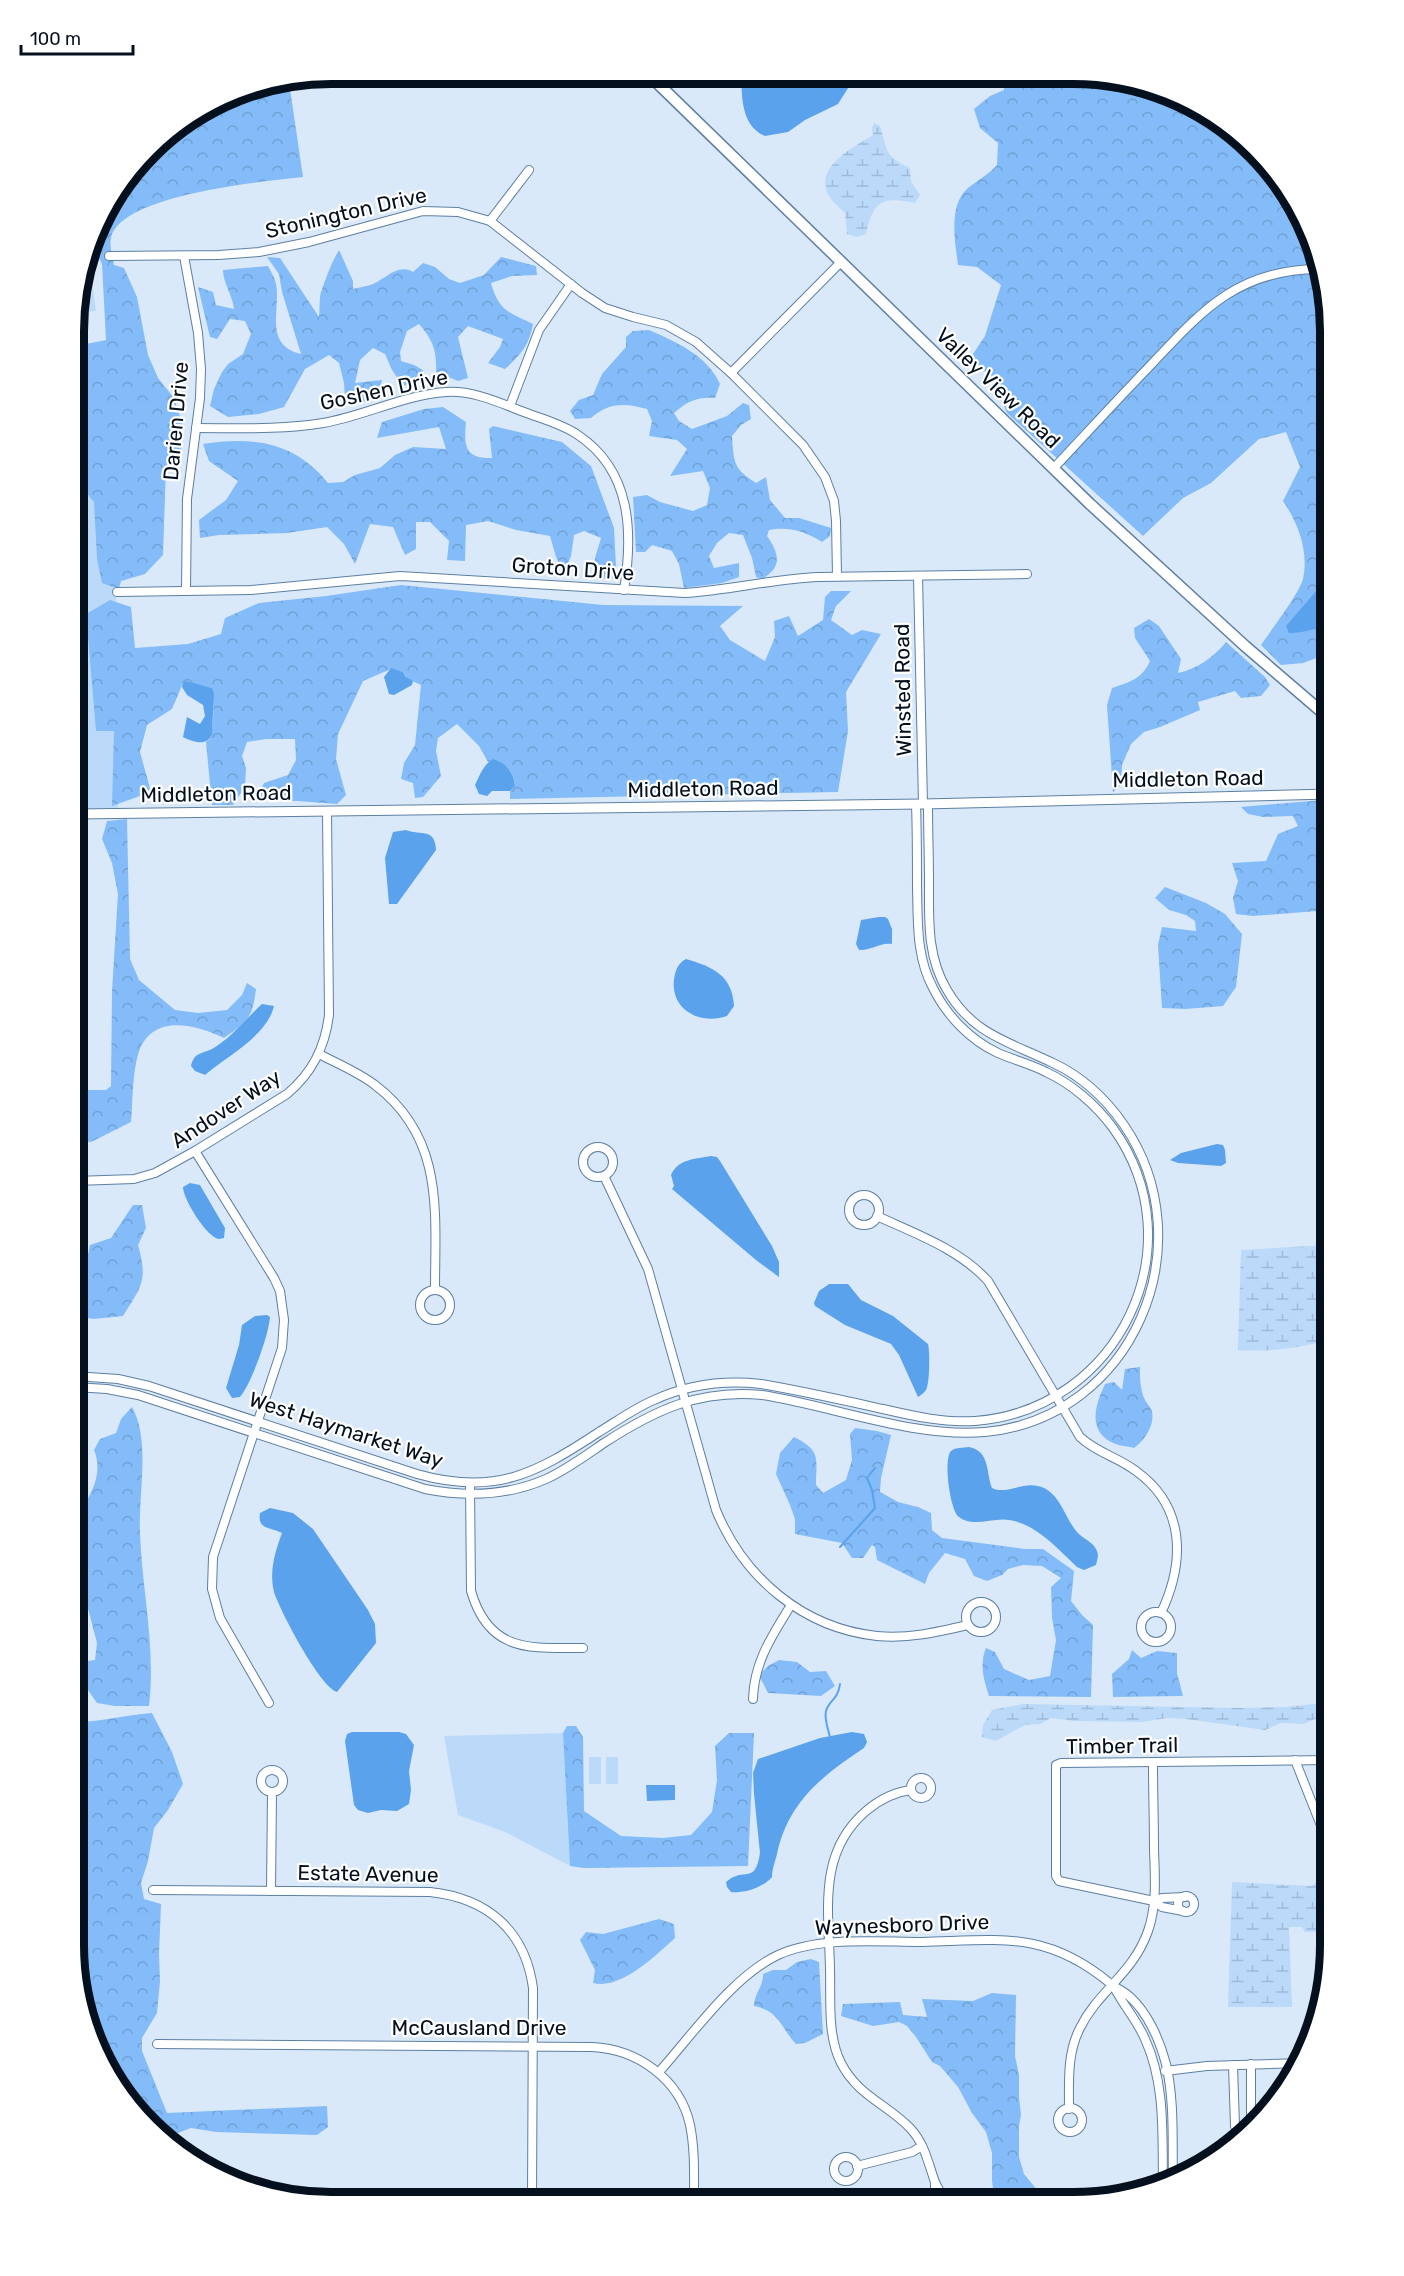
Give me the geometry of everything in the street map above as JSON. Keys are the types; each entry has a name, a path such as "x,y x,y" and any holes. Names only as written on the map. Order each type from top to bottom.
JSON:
{"main road":[{"name":"Valley View Road","path":"658,84 1053,470 1174,584 1320,710"}],"street":[{"path":"490,222 528,170"},
{"name":"Stonington Drive","path":"109,256 241,254 276,249 423,211 458,212 490,222 605,308 633,318 666,325 687,335 731,373 802,445 825,477 836,511 837,576"},
{"name":"Darien Drive","path":"184,256 201,357 200,398 186,517 186,591"},
{"path":"731,373 841,262"},
{"path":"1053,470 1186,326 1212,303 1266,276 1312,269"},
{"path":"510,406 539,330 571,284"},
{"name":"Goshen Drive","path":"196,428 291,427 324,423 446,392 469,393 510,406 578,435 600,454 614,472 624,495 628,522 628,554 624,590"},
{"name":"Groton Drive","path":"117,592 260,589 400,576 624,590 701,592 790,578 1028,574"},
{"name":"Winsted Road","path":"918,576 922,804"},
{"name":"Middleton Road","path":"84,814 922,804 1320,794"},
{"name":"West Haymarket Way","path":"84,1377 118,1379 135,1383 438,1480 470,1483 510,1478 536,1470 558,1459 637,1408 728,1383 753,1383 946,1421 974,1421 1015,1414 1083,1393 1119,1357 1134,1334 1153,1286 1158,1250 1158,1222 1152,1184 1131,1137 1115,1114 1084,1082 1068,1071 995,1038 955,1003 939,976 933,958 922,804"},
{"name":"West Haymarket Way","path":"84,1388 138,1395 425,1489 470,1495 506,1491 549,1478 684,1395 751,1394 935,1431 982,1432 1013,1427 1058,1402 1070,1388 1090,1372 1122,1332 1142,1282 1148,1246 1144,1197 1138,1178 1113,1129 1100,1113 1068,1084 1048,1073 997,1053 966,1032 942,1005 924,966 918,932 922,804"},
{"name":"Andover Way","path":"84,1181 145,1177 195,1151 287,1094 304,1078 319,1054 328,1027 330,1003 327,811"},
{"path":"1017,1060 1021,1049"},
{"path":"319,1054 353,1071 384,1092 405,1116 421,1142 432,1173 436,1200 435,1290"},
{"path":"593,1148 602,1148 612,1157 612,1166 604,1176 595,1177 584,1168 585,1154 593,1148"},
{"path":"195,1151 274,1278 283,1306 282,1348 218,1539 212,1566 212,1589 216,1610 269,1703"},
{"path":"604,1176 648,1269 716,1510 729,1539 740,1556 764,1584 792,1605 835,1626 878,1636 917,1636 968,1625"},
{"path":"878,1216 956,1254 979,1271 994,1292 1080,1437 1100,1452 1136,1470 1156,1489 1167,1506 1175,1527 1178,1562 1174,1583 1161,1613"},
{"path":"1147,1223 1158,1222"},
{"path":"872,1418 874,1407"},
{"path":"470,1483 471,1592 487,1625 508,1642 521,1646 583,1648"},
{"path":"981,1602 989,1604 994,1609 997,1617 995,1624 989,1630 981,1632 968,1625 966,1617 973,1604 981,1602"},
{"path":"753,1699 758,1662 792,1605"},
{"path":"1295,1760 1320,1823"},
{"name":"Timber Trail","path":"1154,1901 1062,1883 1057,1879 1054,1770 1056,1765 1060,1763 1320,1760"},
{"path":"1069,2109 1070,2061 1076,2037 1085,2019 1138,1955 1149,1929 1154,1901 1153,1763"},
{"path":"911,1790 891,1795 872,1806 854,1822 839,1844 831,1865 829,1881 831,2019 838,2058 856,2085 904,2123 922,2146 940,2192"},
{"path":"271,1891 272,1792"},
{"name":"Estate Avenue","path":"153,1890 430,1892 449,1894 484,1907 506,1926 525,1956 532,1988 532,2192"},
{"path":"1186,1897 1179,1903 1183,1911 1162,1907 1154,1901 1162,1898 1186,1897"},
{"name":"Waynesboro Drive","path":"659,2072 750,1973 788,1951 809,1945 830,1943 1029,1942 1070,1955 1097,1972 1131,1998 1140,2008 1154,2031 1167,2071 1171,2096 1173,2171"},
{"name":"Waynesboro Drive","path":"1114,1986 1144,2035 1157,2073 1161,2107 1163,2175"},
{"name":"McCausland Drive","path":"157,2044 611,2048 637,2058 659,2072 680,2098 690,2124 694,2192"},
{"path":"1157,2073 1233,2065 1290,2062"},
{"path":"1251,2064 1251,2117"},
{"path":"1233,2065 1235,2126 1241,2126"},
{"path":"858,2166 912,2152 922,2146"},
{"path":"935,2183 935,2192"}],"green space":[{"path":"1004,84 1105,86 1137,92 1182,109 1223,135 1248,156 1269,181 1295,222 1312,267 1318,299 1320,331 1320,657 1303,663 1281,665 1261,645 1303,579 1305,558 1301,538 1283,501 1300,467 1286,432 1259,439 1211,483 1183,498 1143,536 1007,413 991,377 971,357 985,336 1001,285 977,267 958,265 955,214 962,195 968,188 997,165 998,143 980,128 974,109 990,96 1004,90"},
{"path":"290,88 303,177 228,186 166,200 140,210 120,223 111,238 114,265 124,268 137,297 148,355 158,378 174,398 182,422 182,446 179,455 166,467 163,555 145,574 121,581 119,589 102,583 97,559 94,502 84,490 84,344 106,340 102,264 97,253 109,222 135,181 156,156 181,135 222,109 267,92"},
{"path":"874,123 880,126 891,156 910,168 911,181 920,195 915,203 894,200 881,204 872,214 866,234 857,237 847,234 845,213 830,198 825,182 832,165 848,151 873,135"},
{"path":"339,250 353,281 353,289 375,283 399,270 413,272 423,263 435,267 449,279 460,283 484,275 501,257 536,266 537,275 512,276 491,283 497,300 506,310 533,324 527,344 505,369 488,363 503,339 468,326 458,337 468,378 458,381 436,372 433,346 419,324 407,331 400,352 401,361 423,370 419,381 403,386 385,354 373,348 360,360 355,383 382,380 379,393 362,403 345,398 339,363 329,355 305,369 284,407 259,414 228,417 210,406 214,389 222,372 228,364 243,354 251,334 245,321 230,319 217,339 210,337 198,287 213,292 216,305 234,309 223,270 268,266 276,284 278,334 282,343 301,354 282,292 279,274 267,257 280,258 319,317 321,292"},
{"path":"91,274 96,311 85,312"},
{"path":"649,330 699,357 720,384 715,398 693,401 674,413 679,421 692,429 727,416 743,403 749,405 751,419 741,425 732,436 734,459 739,469 756,483 766,477 770,500 785,518 799,518 831,528 830,536 822,542 797,530 769,530 767,536 777,559 773,570 762,579 756,577 743,535 729,533 717,543 709,556 714,568 739,563 739,577 722,583 684,588 679,564 672,551 652,545 645,552 636,552 633,497 647,495 660,502 693,511 707,505 710,488 703,471 670,476 687,449 677,440 649,436 652,421 647,409 618,405 604,409 591,418 575,419 570,411 579,400 593,395 602,374 626,347 626,337 633,331"},
{"path":"443,407 466,422 466,444 471,453 476,456 492,458 489,429 493,426 562,442 591,466 614,528 616,566 612,579 596,578 595,558 601,538 584,531 574,535 571,556 564,573 556,557 550,536 516,530 488,521 466,525 465,561 447,560 449,541 430,522 416,522 416,549 405,555 393,527 370,524 355,564 344,544 327,527 287,533 219,535 200,538 199,520 226,500 238,481 209,461 203,444 239,441 272,445 302,458 328,483 343,482 355,475 380,468 395,455 413,447 446,449 439,427 377,438 382,422 424,409"},
{"path":"115,492 118,814 84,814 84,493"},
{"path":"401,585 603,605 743,606 720,626 730,640 765,661 775,637 774,621 789,616 798,636 823,620 825,597 831,591 851,591 836,606 831,620 852,635 862,630 881,634 846,692 848,731 838,792 510,799 510,791 515,785 511,772 498,761 488,762 479,746 457,724 438,738 436,751 441,776 423,797 415,798 413,783 401,779 404,763 415,745 421,685 408,679 403,672 391,669 363,681 338,734 336,759 346,795 337,804 256,798 264,783 288,775 296,760 295,739 266,739 247,742 242,756 246,768 245,787 233,805 212,805 206,742 210,739 212,728 212,688 186,682 183,683 172,709 147,725 140,752 151,792 112,806 114,731 96,731 86,614 110,600 131,607 135,648 188,644 221,634 225,618 259,603"},
{"path":"1149,619 1159,626 1181,659 1178,673 1205,662 1226,642 1265,677 1270,685 1261,696 1241,698 1235,691 1198,702 1200,710 1144,732 1131,744 1122,765 1121,785 1113,792 1107,705 1112,688 1130,682 1139,676 1150,661 1135,638 1134,628"},
{"path":"1320,800 1320,911 1253,916 1236,914 1233,898 1238,881 1232,863 1266,861 1278,834 1298,826 1293,816 1263,817 1248,814 1241,807"},
{"path":"127,819 130,959 139,980 175,1010 198,1013 227,1010 242,995 247,983 256,989 248,1018 224,1038 201,1029 177,1025 155,1031 146,1039 137,1059 131,1122 91,1142 84,1142 84,1090 106,1090 111,1086 112,991 118,894 112,863 102,839 107,821"},
{"path":"1165,887 1206,903 1225,914 1242,934 1236,987 1223,1006 1162,1008 1158,945 1162,927 1196,931 1195,921 1186,915 1169,910 1155,898"},
{"path":"1320,1107 1320,1155 1316,1110"},
{"path":"133,1205 142,1205 146,1228 138,1245 143,1267 139,1290 123,1316 93,1319 84,1317 84,1261 87,1259 90,1245 111,1238"},
{"path":"1320,1245 1320,1342 1284,1349 1238,1350 1241,1250"},
{"path":"1140,1367 1142,1392 1151,1410 1152,1422 1148,1432 1134,1448 1114,1443 1103,1437 1096,1423 1096,1415 1105,1384 1114,1382 1122,1390 1125,1369"},
{"path":"132,1407 141,1436 140,1533 150,1641 149,1706 115,1706 97,1703 84,1684 84,1662 95,1660 97,1643 86,1601 84,1602 84,1504 97,1474 97,1458 94,1450 100,1439 116,1433 121,1419"},
{"path":"855,1428 891,1435 880,1492 898,1502 931,1513 932,1530 942,1538 1025,1549 1043,1549 1074,1571 1071,1601 1093,1625 1091,1697 989,1696 983,1666 986,1648 995,1652 1004,1669 1029,1680 1050,1676 1056,1640 1052,1618 1051,1587 1061,1578 1042,1566 1023,1565 1008,1569 1002,1575 987,1581 974,1576 965,1559 945,1553 929,1573 925,1584 877,1560 875,1547 872,1545 863,1558 852,1558 842,1543 795,1534 795,1519 776,1474 780,1453 794,1437 809,1447 816,1456 816,1485 823,1493 846,1480 852,1460 850,1434"},
{"path":"1132,1650 1141,1658 1157,1651 1177,1653 1177,1673 1183,1696 1113,1697 1112,1674 1129,1659"},
{"path":"779,1660 797,1662 810,1672 826,1671 835,1686 821,1696 768,1693 759,1675"},
{"path":"1023,1704 1241,1708 1313,1704 1320,1704 1320,1720 1315,1719 1304,1724 1281,1723 1265,1730 1186,1719 1167,1718 1142,1722 1074,1721 1051,1718 1040,1724 1025,1725 996,1741 982,1737 983,1725 992,1710"},
{"path":"152,1713 172,1752 183,1784 154,1828 141,1883 144,1899 161,1904 160,1981 157,2013 142,2038 142,2051 167,2113 327,2106 328,2127 317,2135 216,2132 191,2128 173,2135 145,2108 109,2054 92,2009 86,1977 84,1945 84,1721"},
{"path":"567,1726 576,1726 583,1737 584,1811 621,1836 663,1838 691,1835 712,1812 717,1780 715,1746 729,1733 754,1733 748,1866 584,1868 570,1866 563,1733"},
{"path":"563,1733 570,1866 505,1832 458,1815 444,1736"},
{"path":"589,1757 601,1757 601,1784 589,1784"},
{"path":"606,1757 618,1757 618,1784 606,1784"},
{"path":"1232,1882 1312,1886 1320,1882 1320,1932 1305,1932 1302,1927 1289,1927 1292,2007 1228,2007"},
{"path":"659,1919 674,1924 675,1938 648,1962 626,1977 604,1984 593,1983 595,1970 580,1940 586,1932 603,1934"},
{"path":"811,1959 819,1962 823,2034 805,2043 796,2044 774,2016 763,2008 754,2006 754,2002 763,1974 773,1970 786,1970 797,1962"},
{"path":"992,1993 1016,1995 1015,2056 1019,2075 1021,2115 1019,2157 1024,2174 1039,2192 994,2192 992,2153 986,2132 972,2113 958,2087 940,2066 932,2062 907,2026 899,2022 873,2026 841,2016 843,2004 900,2002 903,2015 927,2017 922,1999 973,2001"}],"shaded area":[{"path":"742,84 853,84 838,104 805,120 788,132 765,136 751,125 744,110"},
{"path":"1320,587 1320,628 1289,633 1286,626"},
{"path":"391,668 403,672 413,681 412,685 394,695 389,694 384,677"},
{"path":"186,681 212,688 214,693 212,734 207,741 195,742 183,737 187,717 200,724 205,716 203,705 187,695 182,687"},
{"path":"493,759 509,769 515,786 510,791 492,791 487,796 479,794 475,785 484,767"},
{"path":"406,830 430,835 436,850 397,904 389,904 385,858 393,832"},
{"path":"879,917 888,919 892,929 892,944 859,950 856,944 861,920"},
{"path":"686,959 713,969 725,980 734,1006 727,1016 705,1018 695,1016 680,1004 674,986 675,974 679,965"},
{"path":"262,1004 274,1006 270,1017 255,1036 205,1075 195,1071 191,1066 196,1056 226,1039"},
{"path":"1217,1144 1223,1145 1225,1150 1226,1163 1221,1166 1178,1163 1170,1160 1181,1153"},
{"path":"711,1156 717,1157 720,1161 772,1246 779,1262 779,1277 672,1189 674,1186 671,1175 678,1166 688,1161"},
{"path":"190,1183 200,1185 225,1228 224,1238 214,1237 196,1217 184,1193 183,1187"},
{"path":"829,1284 848,1284 861,1300 893,1316 928,1344 928,1381 926,1390 922,1394 918,1397 899,1355 891,1344 845,1325 815,1306 819,1291"},
{"path":"255,1316 270,1317 269,1325 254,1371 240,1397 232,1398 226,1388 239,1345 242,1325"},
{"path":"957,1448 976,1449 984,1458 992,1488 1003,1490 1032,1485 1052,1493 1072,1526 1096,1548 1098,1555 1096,1565 1084,1570 1077,1567 1046,1538 1019,1522 1003,1519 971,1522 959,1517 950,1496 949,1456 951,1451"},
{"path":"270,1508 293,1513 313,1529 375,1624 376,1643 337,1692 321,1677 311,1663 292,1631 274,1592 272,1569 282,1533 266,1527 261,1522 260,1513"},
{"path":"352,1732 406,1734 414,1745 409,1771 411,1790 409,1804 397,1811 381,1810 368,1813 358,1810 354,1805 345,1741 347,1734"},
{"path":"852,1732 864,1734 867,1742 864,1748 821,1780 789,1819 782,1836 772,1877 753,1889 731,1892 726,1882 738,1875 752,1872 758,1863 760,1853 753,1773 758,1759 820,1738"},
{"path":"646,1785 675,1785 675,1800 647,1801"}],"waterway":[{"path":"840,1547 875,1508 867,1478 875,1468"},
{"path":"830,1737 826,1711 840,1684"}]}
